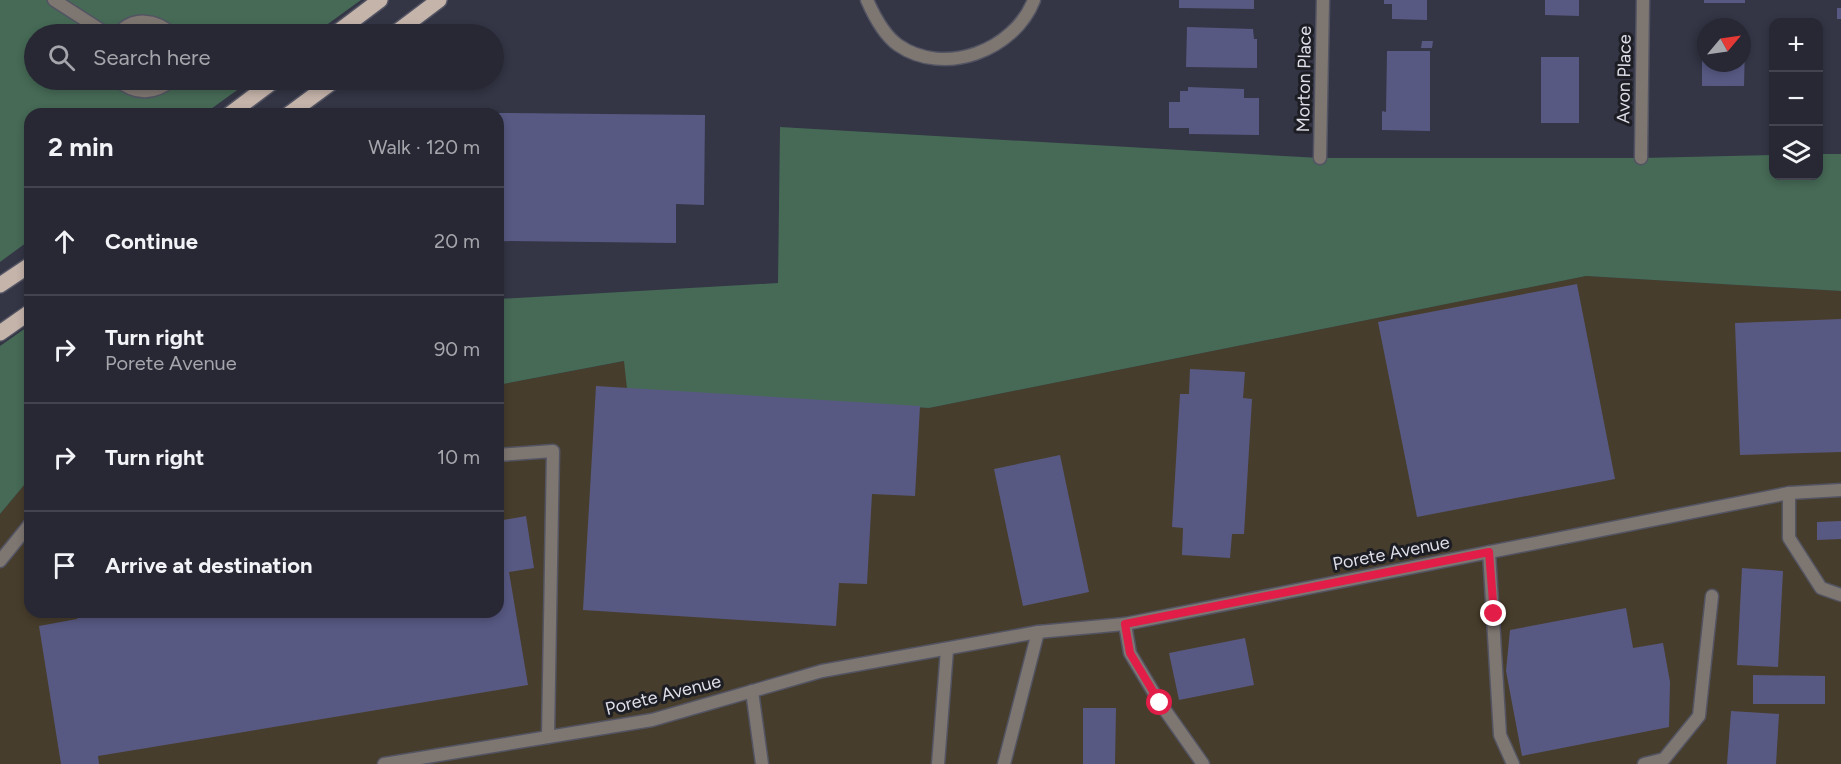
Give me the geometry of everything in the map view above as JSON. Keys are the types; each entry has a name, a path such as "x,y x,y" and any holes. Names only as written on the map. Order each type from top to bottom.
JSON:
{"main road":[{"path":"348,24 380,0"},
{"path":"407,24 439,0"},
{"path":"238,108 262,90"},
{"path":"301,108 322,90"},
{"path":"0,285 24,269"},
{"path":"0,333 24,316"}],"street":[{"path":"54,0 91,24"},
{"path":"867,0 876,18 896,44 925,58 942,60 976,54 992,47 1020,25 1034,0"},
{"name":"Morton Place","path":"1320,158 1323,0"},
{"name":"Avon Place","path":"1641,158 1643,0"},
{"path":"130,24 143,21 158,24"},
{"path":"136,90 154,90"},
{"path":"504,455 553,451 548,737"},
{"name":"Porete Avenue","path":"384,764 652,720 822,671 1038,632 1125,624 1789,493 1841,490"},
{"path":"1789,493 1789,537 1821,588 1841,595"},
{"path":"0,561 24,531"},
{"path":"1489,552 1500,735 1513,764"},
{"path":"1644,764 1664,759 1699,716 1712,596"},
{"path":"1125,624 1130,653 1160,703 1203,764"},
{"path":"1004,764 1038,632"},
{"path":"938,764 947,650"},
{"path":"752,691 762,764"}],"shaded area":[{"path":"1586,276 1841,291 1841,764 0,764 0,514 24,485 24,618 504,618 504,384 625,361 627,388 929,408"}],"green space":[{"path":"0,0 361,0 328,24 24,24 24,90 237,90 212,108 24,108 24,244 0,262"},
{"path":"780,127 1320,158 1641,158 1769,155 1769,180 1823,180 1823,154 1841,154 1841,291 1586,276 929,408 627,389 624,361 504,384 504,299 778,283"},
{"path":"24,329 24,485 0,514 0,346"}],"building":[{"path":"1179,0 1254,0 1254,9 1179,8"},
{"path":"1384,0 1427,0 1427,20 1392,19 1392,4 1384,4"},
{"path":"1545,0 1579,0 1579,16 1545,15"},
{"path":"1704,0 1745,0 1745,3 1704,3"},
{"path":"1837,8 1841,8 1841,19 1837,19"},
{"path":"1187,27 1253,29 1254,39 1257,39 1257,68 1186,67"},
{"path":"1422,41 1433,41 1432,48 1421,48"},
{"path":"1387,51 1430,51 1430,131 1382,130 1382,111 1386,112"},
{"path":"1541,57 1579,57 1579,123 1541,123"},
{"path":"1702,72 1744,72 1744,86 1702,86"},
{"path":"1188,87 1244,89 1244,98 1259,98 1259,135 1189,134 1189,128 1169,128 1169,102 1180,102 1180,91 1188,91"},
{"path":"504,113 705,115 704,205 676,204 676,243 504,241"},
{"path":"1577,284 1615,479 1417,517 1378,322"},
{"path":"1841,319 1841,452 1740,455 1735,323"},
{"path":"1190,369 1245,372 1243,398 1252,399 1244,534 1232,534 1230,558 1182,555 1183,528 1172,527 1180,394 1189,394"},
{"path":"596,386 920,406 915,496 872,494 867,584 839,583 836,626 583,610"},
{"path":"1060,455 1089,592 1023,606 994,469"},
{"path":"526,516 534,568 509,572 528,685 98,756 99,764 61,764 39,626 78,618 504,618 504,520"},
{"path":"1841,521 1841,539 1817,540 1817,522"},
{"path":"1742,568 1783,571 1778,667 1737,665"},
{"path":"1626,608 1633,648 1663,643 1670,682 1669,727 1522,756 1506,671 1510,630"},
{"path":"1245,638 1254,685 1179,700 1169,653"},
{"path":"1753,675 1825,676 1825,704 1753,704"},
{"path":"1083,708 1116,708 1115,764 1083,764"},
{"path":"1731,711 1779,714 1776,764 1727,764"}],"route":[{"path":"1160,703 1130,653 1125,624 1489,552 1494,614"}]}
